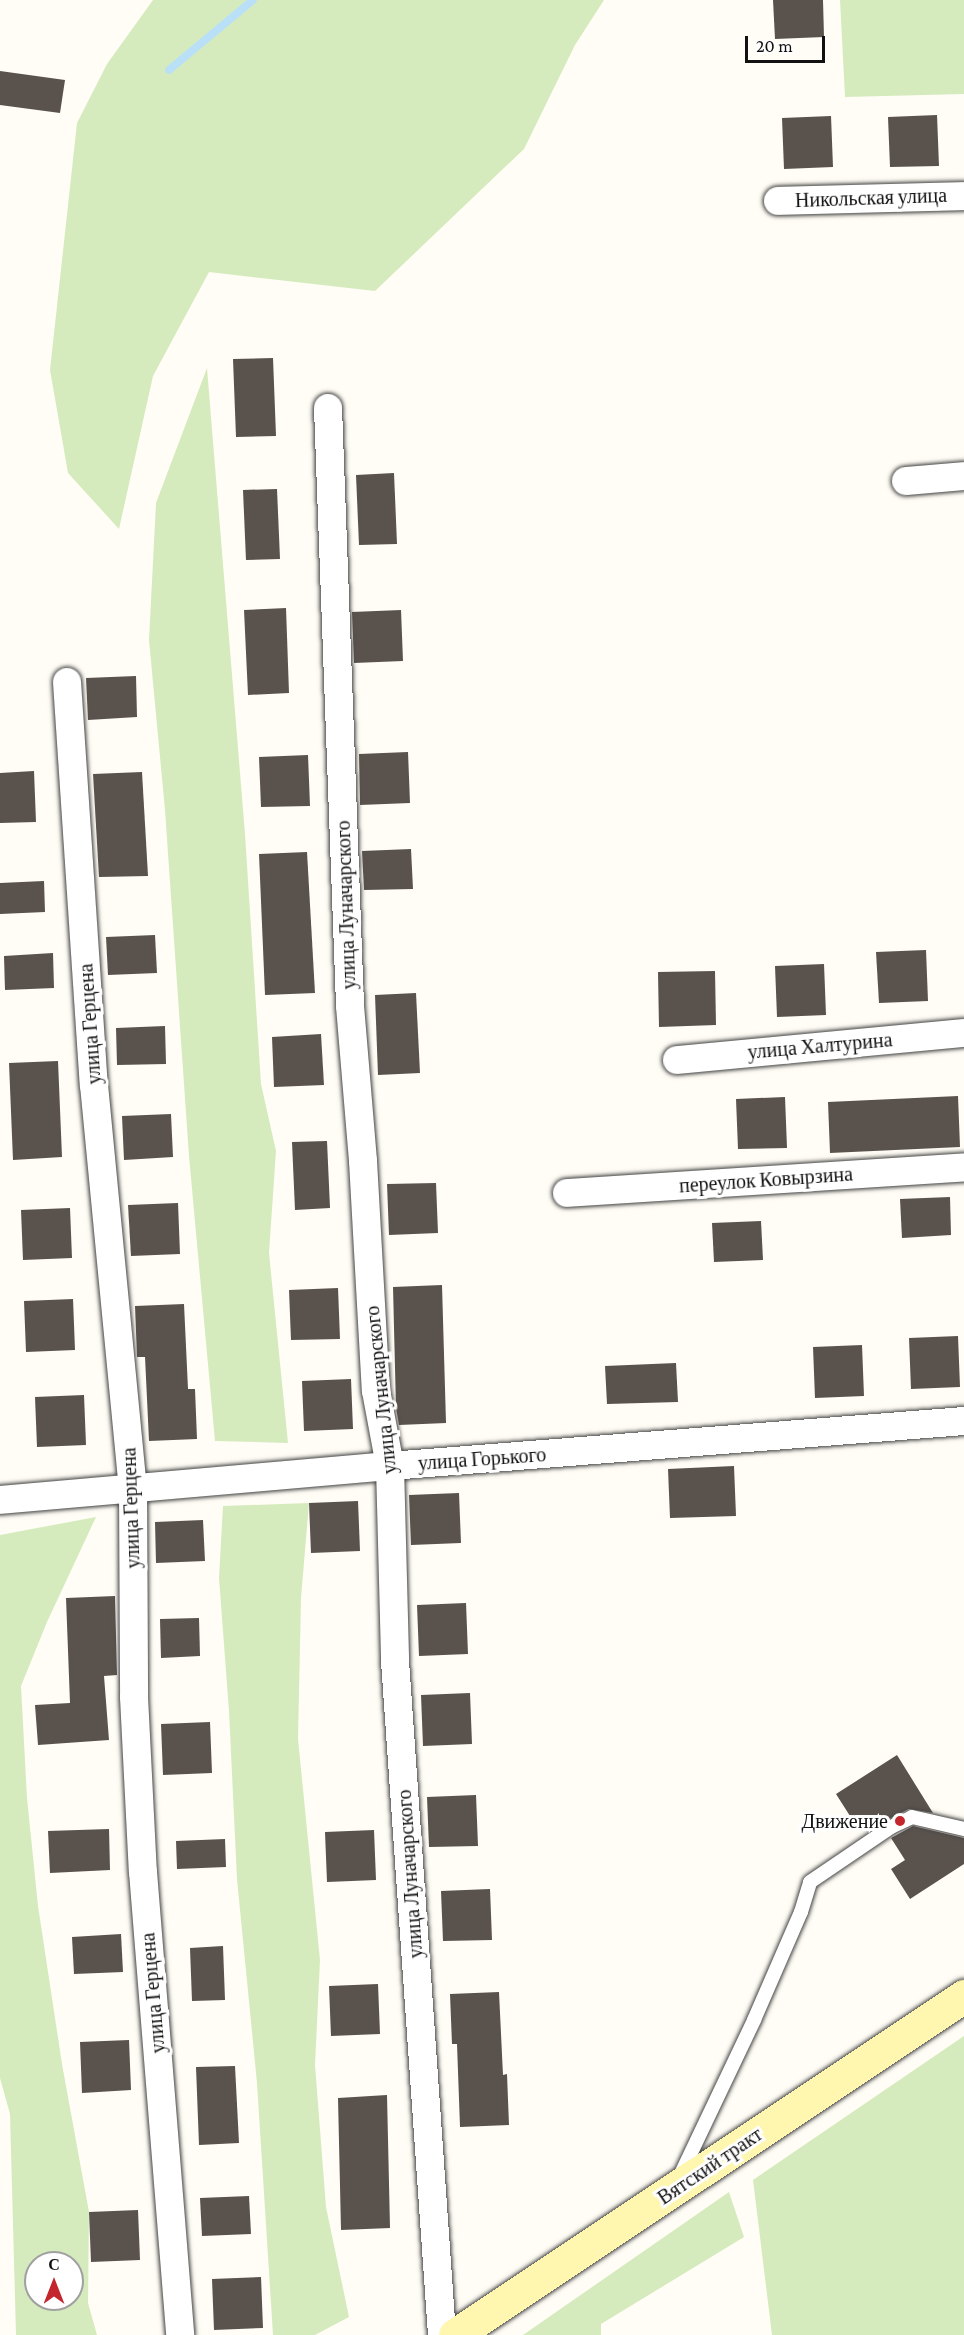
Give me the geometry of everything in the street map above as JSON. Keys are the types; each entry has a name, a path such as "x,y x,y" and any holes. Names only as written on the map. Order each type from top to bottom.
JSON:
{"main road":[{"name":"Вятский тракт","path":"455,2335 964,1996"}],"street":[{"name":"Никольская улица","path":"778,201 964,196"},
{"name":"улица Луначарского","path":"328,408 350,1006 363,1161 376,1391 390,1466 395,1661 442,2335"},
{"path":"906,480 964,476"},
{"name":"улица Герцена","path":"67,682 94,1085 133,1487 134,1697 143,1872 180,2335"},
{"name":"улица Халтурина","path":"677,1060 964,1032"},
{"name":"переулок Ковырзина","path":"567,1193 964,1167"},
{"name":"улица Горького","path":"0,1500 133,1487 964,1421"}],"lane":[{"path":"674,2190 754,2020 801,1912 810,1882 891,1827 912,1817 964,1828"}],"green space":[{"path":"153,0 604,0 575,45 524,149 375,291 209,272 153,376 119,529 68,473 50,370 77,123 107,64"},
{"path":"840,0 964,0 964,94 845,97"},
{"path":"207,368 245,834 261,1084 276,1151 269,1253 288,1443 215,1441 189,1156 165,810 149,640 156,503"},
{"path":"309,1503 301,1598 298,1739 320,1960 315,2065 326,2207 349,2317 315,2335 273,2335 257,2083 237,1879 229,1711 219,1578 223,1506"},
{"path":"96,1517 47,1622 21,1686 27,1798 38,1906 62,2064 89,2212 88,2303 97,2335 16,2335 10,2114 0,2078 0,1535"},
{"path":"964,2036 964,2335 772,2335 753,2180"},
{"path":"729,2192 744,2237 601,2324 601,2335 523,2335"}],"building":[{"path":"773,0 823,0 824,37 775,39"},
{"path":"0,71 65,80 60,113 0,105"},
{"path":"937,115 939,166 890,167 888,117"},
{"path":"831,116 833,167 784,169 782,118"},
{"path":"273,358 276,436 236,437 233,359"},
{"path":"394,473 397,544 359,545 356,475"},
{"path":"277,489 280,559 246,560 243,490"},
{"path":"286,608 289,693 248,695 244,610"},
{"path":"401,610 403,661 354,663 352,612"},
{"path":"136,676 137,717 88,720 86,678"},
{"path":"408,752 410,803 360,805 359,754"},
{"path":"308,755 310,806 261,807 259,757"},
{"path":"34,771 36,822 0,823 0,773"},
{"path":"142,772 148,876 99,877 93,774"},
{"path":"411,849 413,889 364,890 362,851"},
{"path":"307,852 315,993 265,995 259,854"},
{"path":"44,881 45,912 0,914 0,883"},
{"path":"155,935 157,973 108,975 106,937"},
{"path":"926,950 928,1001 879,1003 876,952"},
{"path":"53,953 54,988 5,990 4,956"},
{"path":"824,964 826,1015 777,1017 775,966"},
{"path":"715,971 716,1025 659,1027 658,972"},
{"path":"416,993 420,1073 378,1075 375,995"},
{"path":"165,1026 166,1064 117,1065 116,1028"},
{"path":"321,1034 324,1085 274,1087 272,1037"},
{"path":"58,1061 62,1157 13,1160 9,1063"},
{"path":"958,1096 960,1147 830,1153 828,1102"},
{"path":"785,1097 787,1148 738,1149 736,1099"},
{"path":"171,1114 173,1157 124,1160 122,1116"},
{"path":"327,1141 330,1208 295,1210 292,1142"},
{"path":"436,1183 438,1233 389,1235 387,1184"},
{"path":"950,1197 951,1235 902,1238 900,1199"},
{"path":"178,1203 180,1254 131,1256 128,1205"},
{"path":"70,1208 72,1258 23,1260 21,1210"},
{"path":"761,1221 763,1260 714,1262 712,1223"},
{"path":"442,1285 446,1423 399,1425 396,1408 393,1287"},
{"path":"338,1288 340,1339 291,1340 289,1290"},
{"path":"73,1299 75,1350 26,1352 24,1301"},
{"path":"184,1304 188,1389 195,1389 197,1439 149,1441 145,1357 137,1357 135,1306"},
{"path":"958,1336 960,1387 911,1389 909,1338"},
{"path":"862,1345 864,1396 815,1398 813,1347"},
{"path":"676,1363 678,1402 607,1404 605,1366"},
{"path":"351,1379 353,1429 304,1431 302,1381"},
{"path":"84,1395 86,1445 37,1447 35,1397"},
{"path":"734,1466 736,1516 670,1518 668,1469"},
{"path":"459,1493 461,1543 411,1545 409,1495"},
{"path":"358,1501 360,1551 311,1553 309,1503"},
{"path":"203,1520 205,1561 156,1563 155,1522"},
{"path":"115,1596 117,1675 104,1676 109,1740 38,1745 35,1705 70,1703 66,1598"},
{"path":"466,1603 468,1654 419,1656 417,1605"},
{"path":"199,1618 200,1656 161,1658 160,1619"},
{"path":"470,1693 472,1744 423,1746 421,1695"},
{"path":"210,1722 212,1773 163,1775 161,1724"},
{"path":"897,1755 933,1813 909,1809 881,1823 876,1815 857,1827 836,1794"},
{"path":"476,1795 478,1846 429,1847 427,1797"},
{"path":"913,1826 964,1838 964,1864 910,1899 891,1869 905,1860 891,1838"},
{"path":"109,1829 110,1870 50,1873 48,1831"},
{"path":"374,1830 376,1880 327,1882 325,1832"},
{"path":"225,1839 226,1867 177,1869 176,1841"},
{"path":"490,1889 492,1940 443,1941 441,1891"},
{"path":"121,1934 123,1972 74,1974 72,1937"},
{"path":"223,1946 225,2000 192,2001 190,1948"},
{"path":"378,1984 380,2034 331,2036 329,1986"},
{"path":"499,1992 503,2075 507,2074 509,2125 460,2127 457,2044 452,2044 450,1994"},
{"path":"129,2040 131,2090 82,2093 80,2042"},
{"path":"235,2066 239,2143 199,2145 196,2067"},
{"path":"387,2095 390,2228 341,2230 338,2098"},
{"path":"249,2196 251,2234 202,2236 200,2198"},
{"path":"138,2210 140,2260 91,2262 89,2212"},
{"path":"261,2277 263,2328 214,2330 212,2279"}],"waterway":[{"path":"169,70 253,0"}],"place":[{"name":"Движение","path":"900,1821"}]}
